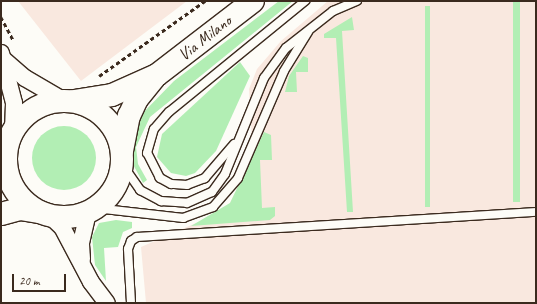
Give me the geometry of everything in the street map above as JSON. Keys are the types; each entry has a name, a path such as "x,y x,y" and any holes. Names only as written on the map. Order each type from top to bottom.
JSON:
{"street":[{"name":"Via Milano","path":"122,158 129,116 136,99 157,75 253,1"},
{"path":"1,214 20,209 45,214 75,216 92,210 114,189 122,158 117,134 106,118 91,107 68,100 25,78 2,56"},
{"path":"1,174 6,151 13,130 14,103 2,56"},
{"name":"Via Milano","path":"68,100 112,94 157,75"},
{"path":"13,130 34,108 68,100"},
{"path":"6,151 6,166 14,187 27,204 62,226 107,303"},
{"path":"82,262 81,243 92,210"}],"lane":[{"path":"238,139 205,178 188,185 171,184 160,178 147,153 154,129 169,112 305,1"},
{"path":"122,158 134,184 146,195 170,202 196,201 219,184 264,78 286,48 314,23 357,1"},
{"path":"92,210 183,218 213,207 238,178 284,71 314,23"},
{"path":"131,303 128,250 130,240 137,237 536,212"}],"path":[{"path":"95,78 204,1"},
{"path":"1,17 17,46"}],"shaded area":[{"path":"18,1 187,1 81,81"},
{"path":"328,1 536,1 536,303 146,303 141,247 212,216 230,203 253,157 249,89 257,69 281,41"}],"green space":[{"path":"279,1 293,1 150,117 136,147 138,164 147,180 143,183 128,155 138,118 174,81"},
{"path":"513,1 520,1 520,202 513,202"},
{"path":"425,6 430,6 430,207 425,207"},
{"path":"352,17 354,30 342,31 353,212 347,212 336,38 324,38 324,34"},
{"path":"303,56 308,58 308,72 296,72 297,92 285,92 289,76"},
{"path":"240,62 250,76 216,151 195,173 186,176 171,173 157,157 162,134"},
{"path":"64,126 82,132 90,140 96,158 90,176 82,184 64,190 46,184 38,176 32,158 38,140 46,132"},
{"path":"264,132 271,135 272,160 260,160 262,208 275,207 275,216 270,220 191,226 230,203"},
{"path":"116,220 132,222 132,228 123,232 118,247 104,248 106,281 95,265 92,237 99,223"}]}
